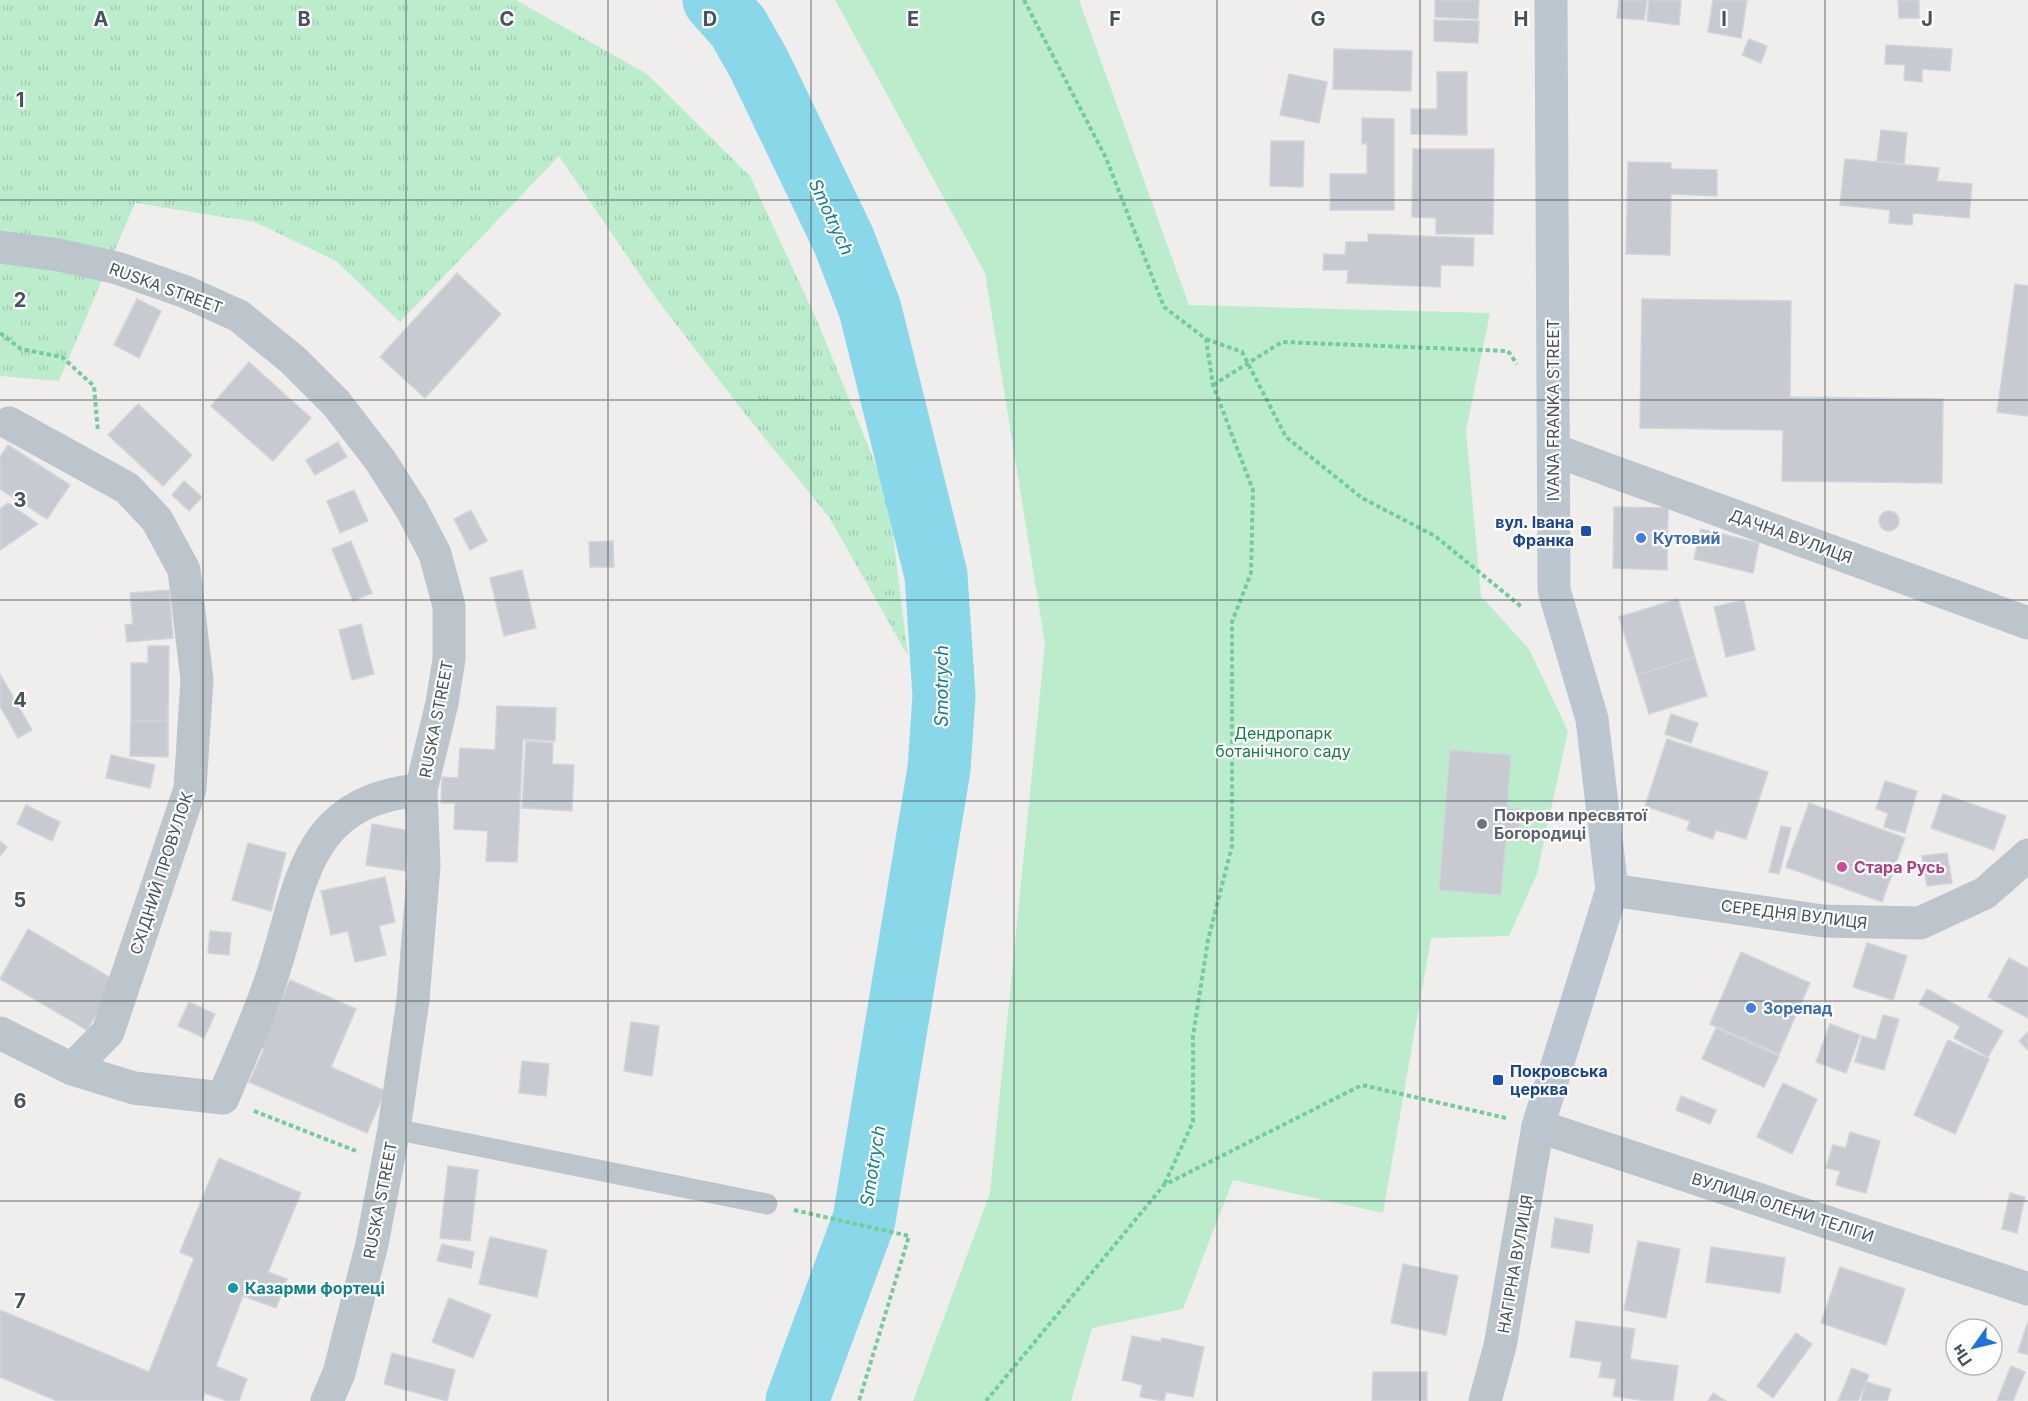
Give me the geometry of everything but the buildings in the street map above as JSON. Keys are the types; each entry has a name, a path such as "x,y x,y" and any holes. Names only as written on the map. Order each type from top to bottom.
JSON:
{"street":[{"name":"IVANA FRANKA STREET","path":"1538,1126 1612,890 1592,719 1554,590 1551,0"},
{"name":"RUSKA STREET","path":"0,247 59,255 117,268 186,292 239,316 293,360 342,411 380,460 412,510 435,554 449,606 449,659 442,703 422,790 424,866 413,1000 388,1163 358,1304 339,1373 327,1401"},
{"name":"СХІДНИЙ ПРОВУЛОК","path":"9,423 127,488 157,520 184,570 198,680 190,789 108,1032 72,1069"},
{"name":"ДАЧНА ВУЛИЦЯ","path":"1554,450 2028,623"},
{"path":"0,1033 72,1069 134,1088 223,1098 269,987 303,873 325,835 347,812 372,799 392,792 422,790"},
{"name":"СЕРЕДНЯ ВУЛИЦЯ","path":"1612,890 1823,921 1920,923 1984,893 2028,855"},
{"name":"ВУЛИЦЯ ОЛЕНИ ТЕЛІГИ","path":"1538,1126 2028,1289"},
{"name":"НАГІРНА ВУЛИЦЯ","path":"1485,1401 1500,1346 1538,1126"}],"lane":[{"path":"394,1129 767,1204"}],"path":[{"path":"1024,0 1106,158 1164,307 1206,339 1242,352 1286,437 1362,498 1435,536 1522,608"},
{"path":"0,333 21,349 62,357 94,386 99,441"},
{"path":"986,1401 1164,1185 1193,1122 1193,1036 1208,940 1232,846 1232,622 1251,573 1253,490 1213,385 1206,339"},
{"path":"1213,385 1282,342 1508,351 1521,369"},
{"path":"1164,1185 1362,1086 1439,1101 1538,1126"},
{"path":"223,1098 388,1163"},
{"path":"767,1204 909,1236 859,1401"}],"green space":[{"path":"0,0 516,0 647,74 750,176 819,325 888,495 908,656 829,517 746,415 655,297 559,156 400,322 336,261 255,222 135,203 59,381 0,376"},
{"name":"Дендропарк ботанічного саду","path":"835,0 1079,0 1189,305 1490,313 1466,431 1481,596 1529,649 1568,731 1537,874 1509,936 1431,938 1383,1213 1233,1180 1183,1309 1092,1328 1071,1401 913,1401 990,1193 1045,644 985,273"}],"waterway":[{"name":"Smotrych","path":"714,0 738,27 759,64 844,241 870,309 936,575 944,696 939,769 864,1220 797,1401"}],"place":[{"name":"вул. Івана Франка","path":"1586,531"},
{"name":"Кутовий","path":"1641,538"},
{"name":"Покрови пресвятої Богородиці","path":"1482,824"},
{"name":"Стара Русь","path":"1842,867"},
{"name":"Зорепад","path":"1751,1008"},
{"name":"Покровська церква","path":"1498,1080"},
{"name":"Казарми фортеці","path":"233,1288"}]}
